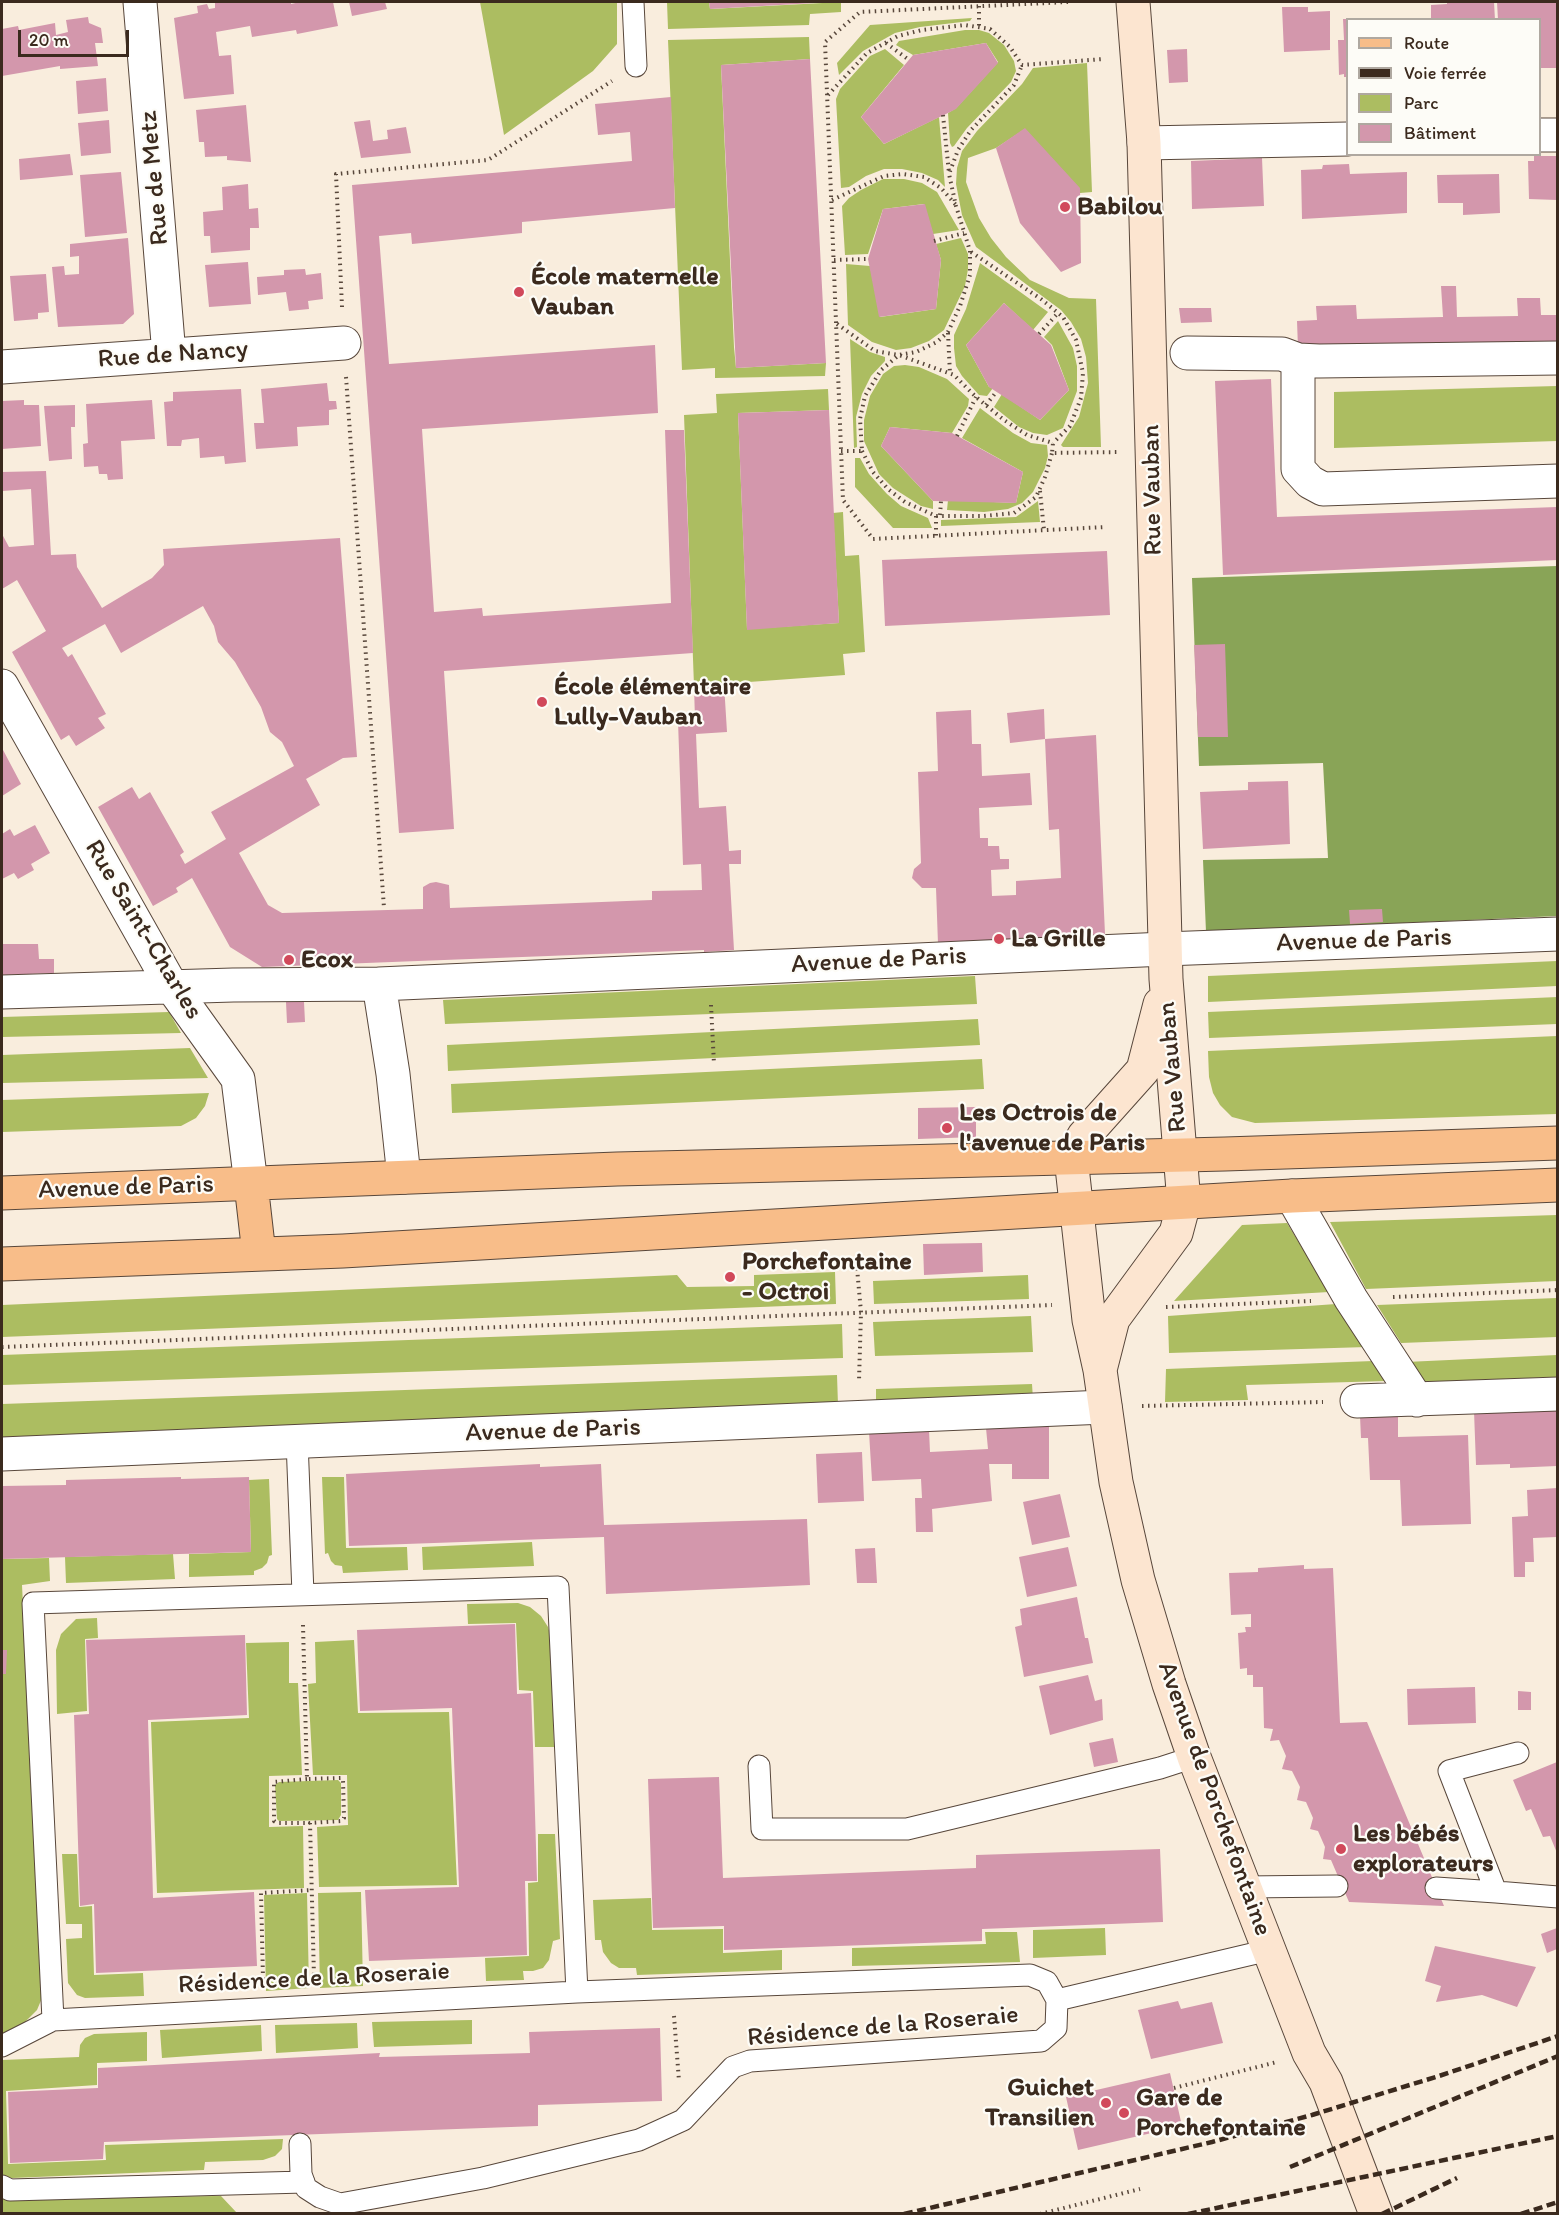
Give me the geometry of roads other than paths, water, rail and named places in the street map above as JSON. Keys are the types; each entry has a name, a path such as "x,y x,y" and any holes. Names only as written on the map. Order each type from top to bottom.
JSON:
{"main road":[{"name":"Rue Vauban","path":"1133,2 1144,143 1166,964 1184,1203"},
{"name":"Rue Vauban","path":"1071,1158 1084,1136 1143,1070 1166,964"},
{"name":"Avenue de Paris","path":"2,1193 736,1166 1557,1143"},
{"name":"Avenue de Porchefontaine","path":"1071,1158 1089,1320 1100,1370 1116,1482 1138,1580 1169,1684 1194,1757 1309,2053 1326,2082 1376,2214"},
{"name":"Avenue de Paris","path":"251,1184 259,1254"},
{"path":"2,1264 366,1250 1292,1196 1557,1185"},
{"name":"Avenue de Porchefontaine","path":"1100,1370 1113,1319 1176,1233 1184,1203"}],"street":[{"name":"Rue de Metz","path":"140,2 169,355"},
{"path":"1541,135 1557,135"},
{"path":"1144,143 1346,139"},
{"name":"Rue de Nancy","path":"2,367 344,345"},
{"path":"1187,353 1282,354 1298,360 1557,358"},
{"path":"1298,360 1298,469 1310,482 1323,489 1557,482"},
{"name":"Rue Saint-Charles","path":"2,686 172,987 238,1079 251,1184"},
{"name":"Avenue de Paris","path":"172,987 380,984 1166,964 1557,934"},
{"path":"380,984 404,1177"},
{"path":"2,992 172,987"},
{"path":"1292,1196 1351,1299 1417,1400"},
{"path":"1357,1401 1557,1394"},
{"name":"Avenue de Paris","path":"2,1454 1105,1407"}],"lane":[{"path":"633,2 636,66"},
{"path":"1150,354 1187,353"},
{"path":"297,1441 303,1594"},
{"path":"53,2020 33,1603 558,1587 577,1992"},
{"path":"1496,1892 1449,1771 1518,1753"},
{"path":"759,1766 762,1829 906,1829 1160,1768 1194,1757"},
{"path":"1244,1887 1337,1886"},
{"path":"1436,1888 1557,1897"},
{"path":"1057,2000 1269,1950"},
{"name":"Résidence de la Roseraie","path":"2,2046 53,2020 577,1992 1030,1975 1047,1982 1057,2000 1056,2028 1041,2042 750,2061 733,2067 682,2120 639,2140 483,2178 340,2205 320,2197 306,2188 304,2182"},
{"path":"2,2186 10,2190 304,2182 301,2174 300,2144"}],"railway":[{"path":"904,2214 1212,2142 1312,2115 1558,2036"},
{"path":"1290,2167 1558,2056"},
{"path":"1188,2214 1558,2136"},
{"path":"1382,2214 1457,2178"},
{"path":"1521,2214 1558,2202"}],"place":[{"name":"Babilou","path":"1065,207"},
{"name":"École maternelle Vauban","path":"519,292"},
{"name":"École élémentaire Lully-Vauban","path":"542,702"},
{"name":"La Grille","path":"999,939"},
{"name":"Ecox","path":"289,960"},
{"name":"Les Octrois de l'avenue de Paris","path":"947,1128"},
{"name":"Porchefontaine - Octroi","path":"730,1277"},
{"name":"Les bébés explorateurs","path":"1341,1849"},
{"name":"Guichet Transilien","path":"1106,2103"},
{"name":"Gare de Porchefontaine","path":"1124,2113"}]}
